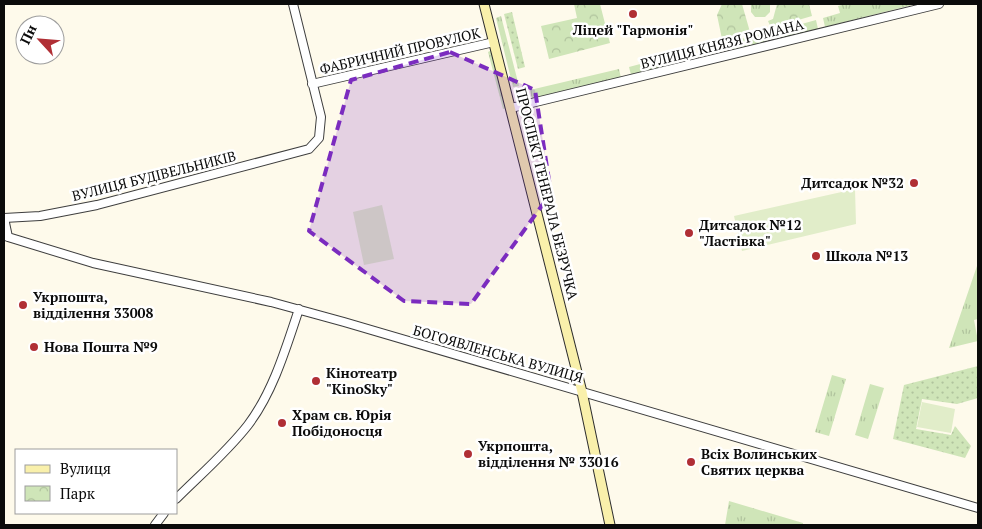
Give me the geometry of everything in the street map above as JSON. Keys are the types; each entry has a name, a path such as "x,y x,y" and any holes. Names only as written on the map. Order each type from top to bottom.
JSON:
{"main road":[{"name":"ПРОСПЕКТ ГЕНЕРАЛА БЕЗРУЧКА","path":"484,4 582,392 610,525"}],"street":[{"path":"293,4 312,84"},
{"name":"ВУЛИЦЯ КНЯЗЯ РОМАНА","path":"511,108 939,4"},
{"name":"ФАБРИЧНИЙ ПРОВУЛОК","path":"312,84 494,42"},
{"name":"ВУЛИЦЯ БУДІВЕЛЬНИКІВ","path":"4,218 40,216 97,205 309,149 319,138 321,117 312,84"},
{"path":"4,218 6,238"},
{"name":"БОГОЯВЛЕНСЬКА ВУЛИЦЯ","path":"6,238 93,263 298,309 978,508"},
{"path":"178,497 233,442 260,408 287,344 298,309"},
{"path":"155,525 163,514"}],"highlighted area":[{"path":"450,52 535,90 551,193 471,304 404,301 309,231 351,80"}],"green space":[{"path":"574,4 600,4 610,43 549,59 541,26 577,18"},
{"path":"722,4 742,4 750,32 722,39 717,15"},
{"path":"751,4 770,4 770,12 765,17 755,17 751,12"},
{"path":"777,4 809,4 812,16 771,28 768,21 773,19"},
{"path":"845,4 916,4 825,27 823,18 840,13 838,6"},
{"path":"512,12 525,67 518,69 504,14"},
{"path":"501,16 519,86 513,87 496,18"},
{"path":"816,20 818,29 782,38 780,30"},
{"path":"765,33 767,41 732,50 729,42"},
{"path":"492,50 507,108 503,109 488,52"},
{"path":"670,56 672,65 631,75 629,67"},
{"path":"619,69 621,78 532,100 530,90"},
{"path":"855,189 856,224 742,251 734,216"},
{"path":"382,205 394,259 364,265 353,212"},
{"path":"978,263 978,319 974,320 978,341 949,348"},
{"path":"978,366 978,398 957,404 922,399 916,429 951,435 955,426 971,446 965,458 893,439 904,385"},
{"path":"832,375 846,379 829,436 815,432"},
{"path":"870,384 884,388 868,439 855,435"},
{"path":"922,402 955,409 951,433 917,427"},
{"path":"729,501 803,523 803,525 725,525"}],"place":[{"name":"Ліцей \"Гармонія\"","path":"633,14"},
{"name":"Дитсадок №32","path":"914,183"},
{"name":"Дитсадок №12 \"Ластівка\"","path":"689,233"},
{"name":"Школа №13","path":"816,256"},
{"name":"Укрпошта, відділення 33008","path":"23,305"},
{"name":"Нова Пошта №9","path":"34,347"},
{"name":"Кінотеатр \"KinoSky\"","path":"316,381"},
{"name":"Храм св. Юрія Побідоносця","path":"282,423"},
{"name":"Укрпошта, відділення № 33016","path":"468,454"},
{"name":"Всіх Волинських Святих церква","path":"691,462"}]}
